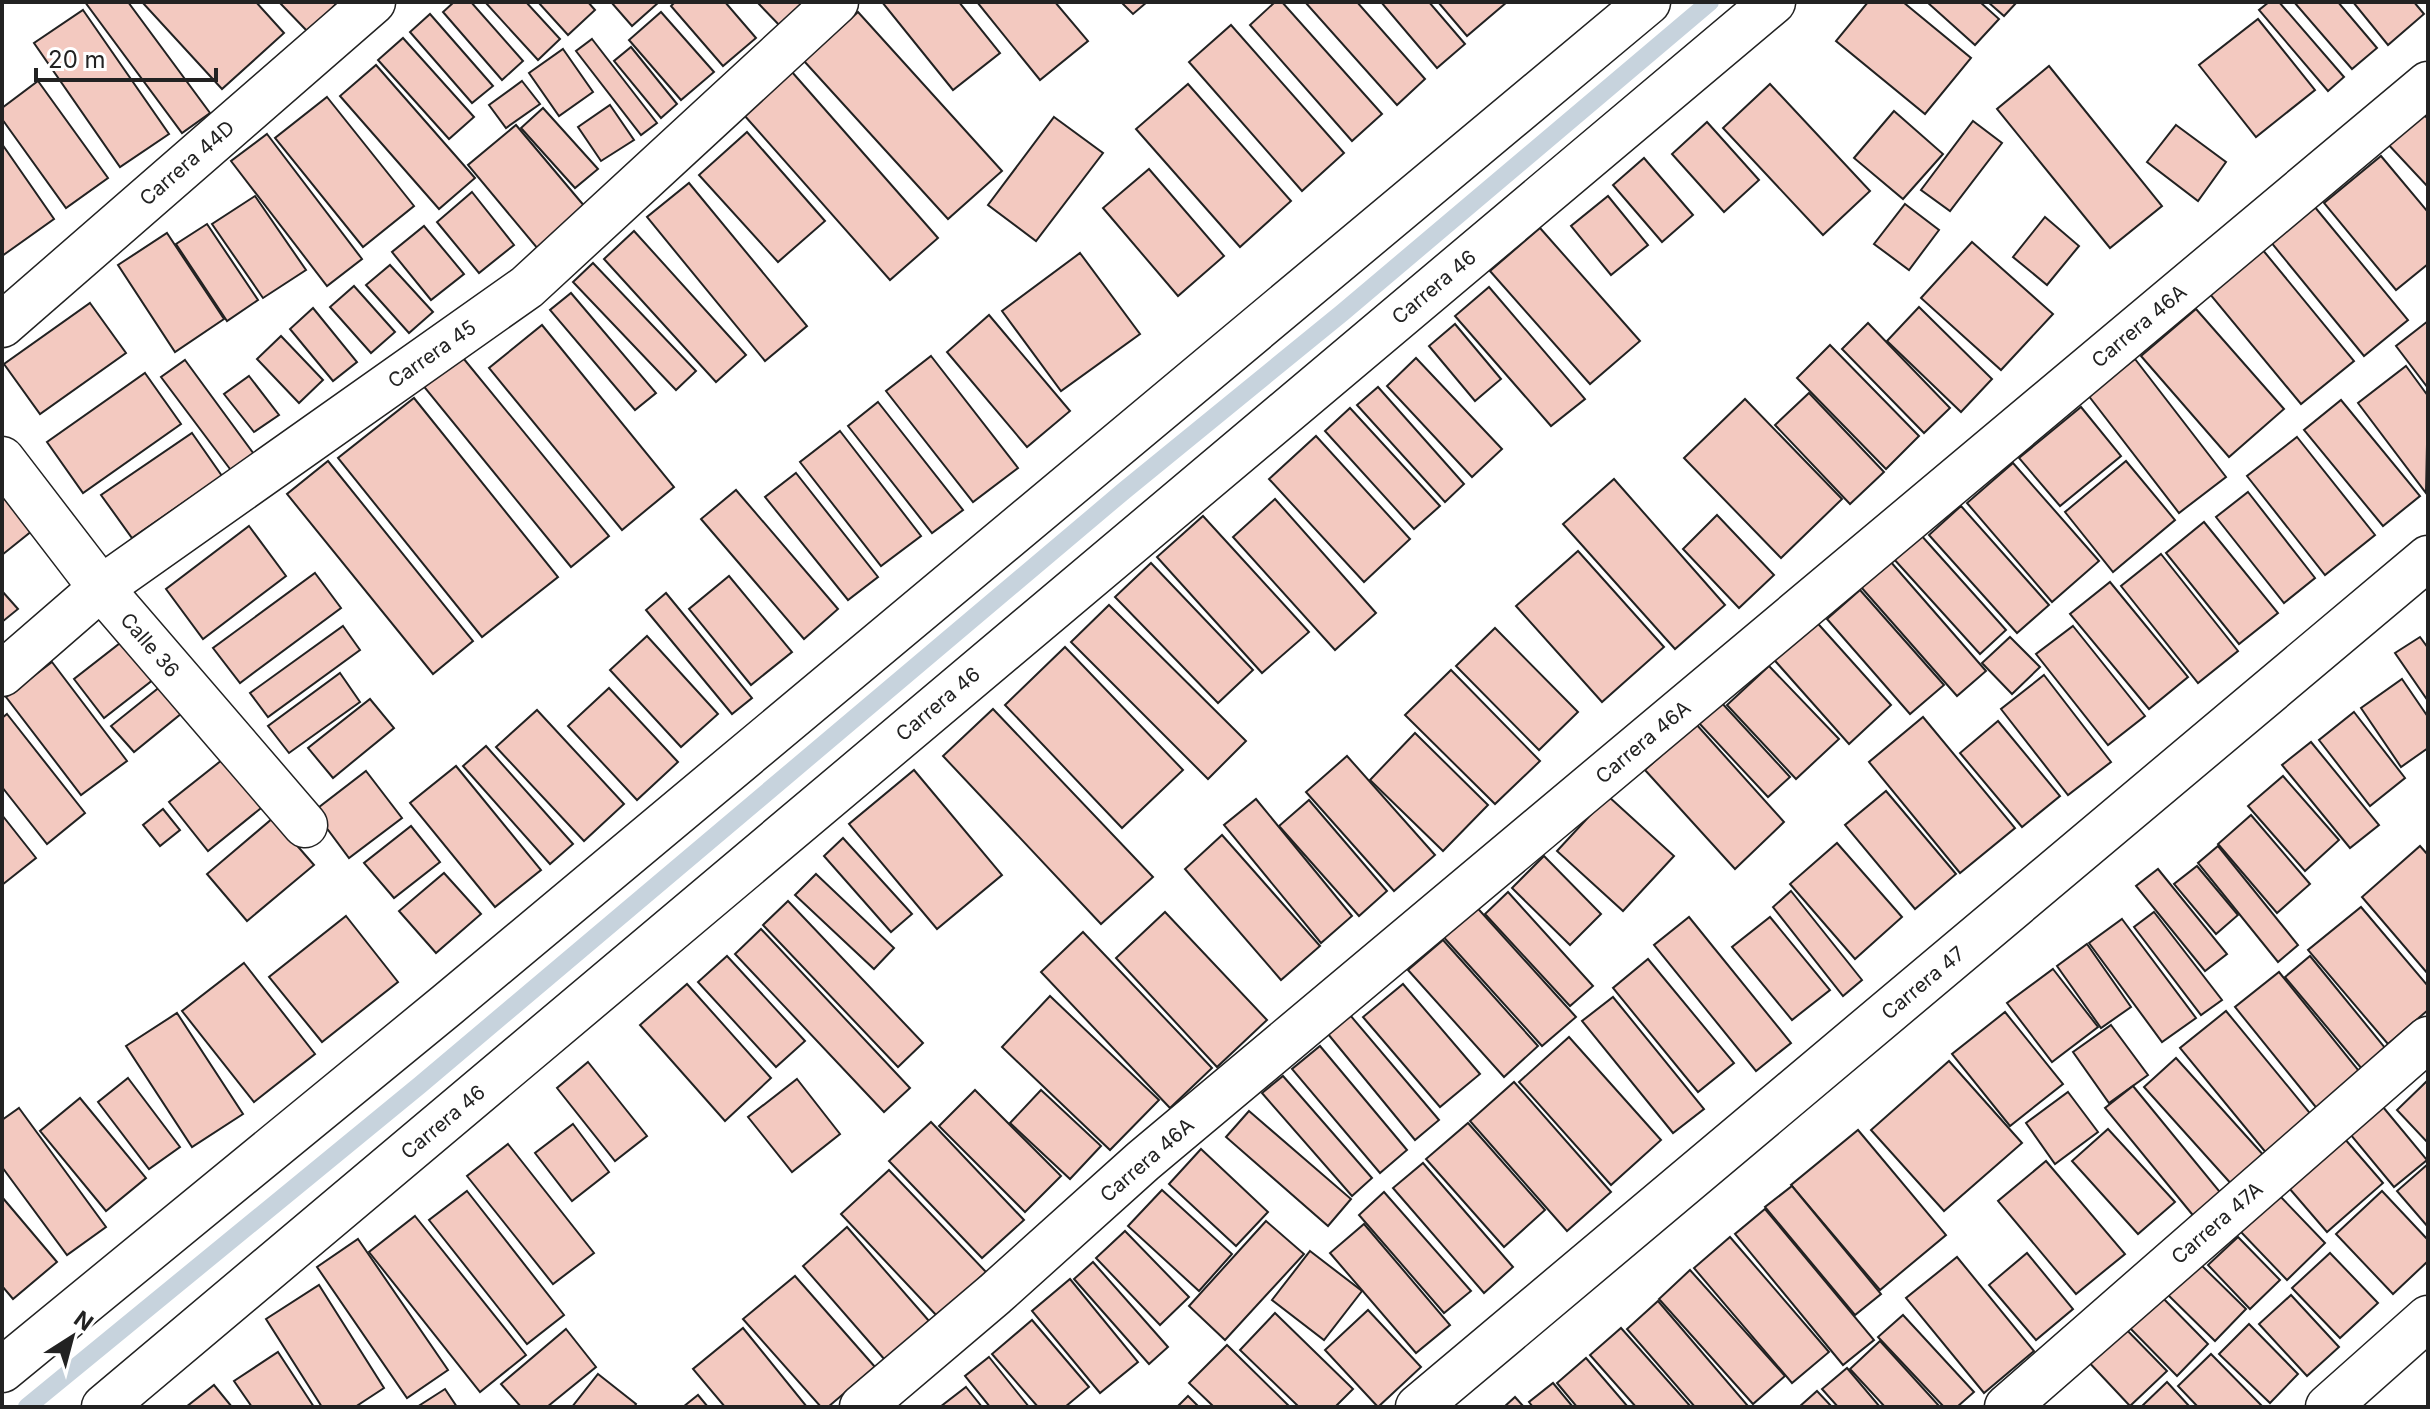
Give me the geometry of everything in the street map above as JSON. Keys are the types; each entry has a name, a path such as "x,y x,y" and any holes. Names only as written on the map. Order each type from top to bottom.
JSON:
{"street":[{"name":"Carrera 44D","path":"2,325 373,2"},
{"name":"Carrera 45","path":"2,674 101,588 527,287 836,2"},
{"path":"2,1370 460,995 1648,2"},
{"name":"Carrera 46","path":"104,1407 1773,2"},
{"name":"Carrera 46A","path":"862,1407 995,1294 1143,1161 2428,84"},
{"name":"Calle 36","path":"2,459 101,588 305,825"},
{"name":"Carrera 47","path":"1418,1407 2428,558"},
{"name":"Carrera 47A","path":"2007,1407 2428,1039"},
{"path":"2328,1407 2428,1318"}],"building":[{"path":"85,2 128,2 210,113 182,133"},
{"path":"142,2 256,2 284,33 222,89"},
{"path":"279,2 338,2 308,32"},
{"path":"454,2 471,2 523,61 502,80 443,12"},
{"path":"485,2 526,2 560,39 538,60"},
{"path":"538,2 588,2 595,10 568,35"},
{"path":"611,2 659,2 632,26"},
{"path":"675,2 725,2 756,38 723,66 671,6"},
{"path":"757,2 810,2 783,29"},
{"path":"882,2 959,2 1000,53 953,90"},
{"path":"977,2 1055,2 1088,41 1040,80"},
{"path":"1121,2 1147,2 1133,14"},
{"path":"1275,2 1282,2 1382,114 1352,141 1250,25"},
{"path":"1305,2 1357,2 1425,79 1397,105"},
{"path":"1381,2 1429,2 1465,44 1437,68"},
{"path":"1438,2 1507,2 1467,36"},
{"path":"1868,2 1903,2 1971,58 1925,114 1836,41"},
{"path":"1927,2 1980,2 1999,19 1975,45"},
{"path":"1988,2 2017,2 2004,16"},
{"path":"2269,2 2279,2 2344,77 2328,91 2259,10"},
{"path":"2294,2 2338,2 2377,48 2352,69"},
{"path":"2353,2 2414,2 2424,14 2388,45"},
{"path":"83,10 169,134 120,167 34,43"},
{"path":"661,12 714,72 681,100 629,40"},
{"path":"858,12 1002,171 948,219 804,61"},
{"path":"430,14 493,86 472,103 410,32"},
{"path":"2258,19 2315,90 2256,137 2199,65"},
{"path":"1231,25 1344,153 1302,191 1189,62"},
{"path":"403,38 474,117 449,139 378,60"},
{"path":"592,39 657,123 641,135 576,51"},
{"path":"631,47 677,104 661,118 614,61"},
{"path":"563,49 593,92 559,116 529,73"},
{"path":"376,65 475,178 439,209 340,96"},
{"path":"2049,66 2162,206 2110,248 1997,109"},
{"path":"792,72 938,238 890,280 744,115"},
{"path":"38,81 108,178 66,208 2,119 2,108"},
{"path":"522,81 540,104 506,128 489,105"},
{"path":"1188,84 1291,201 1240,247 1136,129"},
{"path":"1770,84 1870,191 1823,235 1723,128"},
{"path":"327,97 414,206 363,247 275,138"},
{"path":"610,105 634,140 601,161 578,127"},
{"path":"543,108 598,169 575,188 521,128"},
{"path":"1894,111 1943,154 1903,199 1854,158"},
{"path":"2421,111 2428,119 2428,187 2386,142"},
{"path":"1054,117 1103,153 1036,241 988,205"},
{"path":"1973,121 2002,143 1950,211 1921,190"},
{"path":"1707,122 1759,180 1724,212 1672,154"},
{"path":"516,125 591,214 543,255 468,165"},
{"path":"2176,125 2226,162 2198,201 2147,162"},
{"path":"747,132 825,221 778,262 699,175"},
{"path":"267,134 362,259 327,286 231,161"},
{"path":"2,144 54,219 2,256"},
{"path":"2381,156 2428,212 2428,264 2396,290 2324,203"},
{"path":"1644,158 1693,215 1662,242 1613,185"},
{"path":"1149,169 1224,256 1178,296 1103,208"},
{"path":"689,183 807,326 765,361 647,217"},
{"path":"472,192 514,245 479,273 437,222"},
{"path":"255,196 306,270 263,298 212,224"},
{"path":"1608,196 1648,245 1611,275 1571,226"},
{"path":"1905,204 1939,230 1909,270 1874,244"},
{"path":"2314,206 2408,320 2364,356 2270,241"},
{"path":"2045,217 2079,246 2047,285 2013,257"},
{"path":"207,224 258,300 227,321 176,244"},
{"path":"424,226 464,274 431,300 392,252"},
{"path":"1540,228 1640,341 1590,384 1490,271"},
{"path":"634,231 746,355 716,382 604,259"},
{"path":"167,233 224,319 175,352 118,265"},
{"path":"1972,242 2053,314 2001,370 1921,298"},
{"path":"2262,249 2354,361 2301,404 2209,293"},
{"path":"1080,253 1140,334 1061,391 1002,311"},
{"path":"593,263 696,371 676,390 573,282"},
{"path":"390,265 433,312 409,333 366,285"},
{"path":"354,286 395,332 371,353 330,307"},
{"path":"1489,287 1585,399 1551,426 1455,316"},
{"path":"571,293 656,393 635,410 550,310"},
{"path":"90,303 126,353 40,414 4,364"},
{"path":"1919,307 1992,379 1961,412 1887,341"},
{"path":"313,308 357,362 333,381 290,329"},
{"path":"2196,309 2284,409 2229,457 2141,356"},
{"path":"989,315 1070,411 1027,447 947,352"},
{"path":"2428,321 2428,388 2396,346"},
{"path":"1868,323 1950,408 1924,433 1842,349"},
{"path":"1455,324 1501,379 1475,401 1429,346"},
{"path":"542,325 674,487 622,530 489,368"},
{"path":"281,336 323,380 299,403 257,359"},
{"path":"1830,345 1919,436 1886,469 1797,378"},
{"path":"459,353 609,536 571,567 421,383"},
{"path":"931,356 1018,468 973,502 886,391"},
{"path":"1416,358 1502,449 1472,477 1387,386"},
{"path":"2135,359 2226,477 2179,513 2088,395"},
{"path":"185,360 259,461 236,477 161,377"},
{"path":"2406,366 2428,396 2426,493 2358,403"},
{"path":"145,373 181,424 83,493 47,442"},
{"path":"249,376 279,415 254,432 224,394"},
{"path":"1378,387 1464,484 1445,502 1357,405"},
{"path":"1809,393 1884,472 1850,504 1775,425"},
{"path":"414,398 558,577 482,637 338,458"},
{"path":"1745,399 1842,499 1781,558 1684,458"},
{"path":"2341,400 2420,496 2383,526 2304,430"},
{"path":"878,402 963,510 932,533 848,426"},
{"path":"2081,407 2121,456 2060,506 2019,458"},
{"path":"1350,408 1440,506 1414,529 1325,431"},
{"path":"840,431 921,536 881,566 800,462"},
{"path":"192,433 222,476 132,538 101,495"},
{"path":"1316,436 1410,539 1364,582 1269,479"},
{"path":"2297,437 2375,535 2325,575 2247,476"},
{"path":"328,461 473,641 433,674 287,494"},
{"path":"2126,461 2175,520 2113,572 2065,512"},
{"path":"2013,463 2099,561 2052,602 1967,503"},
{"path":"2,472 43,522 2,555"},
{"path":"796,473 878,577 848,600 765,497"},
{"path":"1614,479 1725,605 1675,649 1563,524"},
{"path":"736,490 838,609 804,639 701,519"},
{"path":"2248,492 2315,578 2284,603 2216,517"},
{"path":"1275,499 1376,613 1335,650 1233,537"},
{"path":"1961,506 2049,605 2017,633 1929,535"},
{"path":"1717,515 1774,575 1739,608 1683,549"},
{"path":"1203,516 1309,632 1262,673 1157,557"},
{"path":"2204,522 2278,613 2239,644 2166,553"},
{"path":"249,526 286,576 203,639 166,589"},
{"path":"1920,534 2006,630 1980,654 1893,558"},
{"path":"1578,551 1664,647 1602,702 1516,606"},
{"path":"2161,554 2238,651 2198,683 2121,586"},
{"path":"1890,561 1986,671 1957,696 1861,587"},
{"path":"1151,563 1253,670 1218,703 1115,597"},
{"path":"315,573 341,608 240,683 213,648"},
{"path":"729,576 792,652 751,685 689,609"},
{"path":"2110,582 2188,677 2149,709 2070,614"},
{"path":"1860,590 1944,685 1910,714 1827,619"},
{"path":"2,591 18,609 2,622"},
{"path":"666,593 752,698 732,714 646,610"},
{"path":"1109,605 1246,741 1208,779 1071,642"},
{"path":"1812,617 1891,705 1849,744 1769,654"},
{"path":"343,626 360,650 268,717 250,693"},
{"path":"2073,626 2145,716 2108,745 2036,654"},
{"path":"1495,628 1578,712 1539,750 1456,666"},
{"path":"647,636 718,714 681,747 610,670"},
{"path":"2010,637 2040,667 2012,694 1982,663"},
{"path":"2420,637 2428,648 2428,701 2395,653"},
{"path":"124,640 154,679 104,718 74,679"},
{"path":"1065,647 1183,770 1122,828 1005,705"},
{"path":"52,662 127,761 81,795 6,697"},
{"path":"1769,666 1839,739 1796,779 1727,705"},
{"path":"1451,670 1540,761 1495,804 1405,715"},
{"path":"340,673 360,702 289,753 268,726"},
{"path":"2044,675 2111,762 2068,795 2001,709"},
{"path":"2402,679 2428,717 2428,748 2401,767 2361,708"},
{"path":"161,686 182,713 134,752 111,726"},
{"path":"609,688 678,762 637,800 568,726"},
{"path":"370,699 394,728 333,778 308,748"},
{"path":"1720,701 1790,777 1768,797 1698,722"},
{"path":"993,709 1153,877 1101,924 943,756"},
{"path":"537,710 624,804 584,841 496,747"},
{"path":"2354,712 2405,778 2370,806 2319,740"},
{"path":"7,714 85,813 47,844 2,787 2,718"},
{"path":"1923,717 2015,828 1960,873 1869,762"},
{"path":"1998,721 2060,796 2022,827 1960,753"},
{"path":"1696,724 1784,822 1735,869 1645,770"},
{"path":"1415,733 1488,805 1443,851 1370,780"},
{"path":"2311,742 2379,825 2350,848 2282,765"},
{"path":"486,746 573,844 550,864 463,766"},
{"path":"227,756 266,804 208,851 169,802"},
{"path":"1347,756 1435,855 1394,891 1306,792"},
{"path":"456,766 541,870 495,907 410,803"},
{"path":"914,770 1002,875 937,929 849,824"},
{"path":"366,771 402,818 349,858 314,811"},
{"path":"2283,776 2339,840 2305,871 2248,806"},
{"path":"1886,791 1956,874 1915,909 1845,825"},
{"path":"1608,796 1674,856 1623,911 1557,851"},
{"path":"1256,799 1352,916 1321,943 1224,825"},
{"path":"1309,800 1387,891 1359,916 1279,826"},
{"path":"163,809 180,830 160,846 143,825"},
{"path":"2,815 36,858 2,885"},
{"path":"2251,815 2310,884 2277,913 2218,844"},
{"path":"273,818 314,865 247,921 207,874"},
{"path":"411,826 440,862 394,898 364,863"},
{"path":"1222,835 1320,946 1281,980 1185,869"},
{"path":"843,838 912,914 891,932 824,856"},
{"path":"1837,843 1902,917 1855,959 1790,884"},
{"path":"2218,846 2298,945 2278,962 2198,863"},
{"path":"2420,846 2428,855 2428,974 2362,897"},
{"path":"1544,856 1601,914 1570,945 1512,888"},
{"path":"2197,866 2238,915 2216,934 2174,884"},
{"path":"2158,869 2227,954 2205,971 2136,886"},
{"path":"444,873 481,914 436,953 399,911"},
{"path":"816,874 894,948 874,969 795,895"},
{"path":"1791,891 1862,980 1843,996 1773,907"},
{"path":"1508,892 1593,986 1570,1006 1485,914"},
{"path":"788,901 923,1043 898,1067 763,925"},
{"path":"1472,902 1576,1017 1542,1046 1439,932"},
{"path":"2361,907 2428,986 2428,1010 2388,1044 2308,950"},
{"path":"1165,912 1267,1020 1217,1067 1116,958"},
{"path":"2154,912 2222,1000 2201,1015 2134,927"},
{"path":"346,916 398,982 322,1042 269,977"},
{"path":"1689,917 1791,1043 1756,1071 1654,945"},
{"path":"1770,917 1830,990 1792,1020 1732,947"},
{"path":"2122,919 2196,1018 2162,1042 2089,943"},
{"path":"761,929 910,1088 884,1112 735,954"},
{"path":"1083,932 1212,1068 1170,1108 1041,972"},
{"path":"1443,940 1538,1046 1504,1077 1408,970"},
{"path":"2087,944 2131,1007 2101,1028 2057,966"},
{"path":"727,956 805,1041 776,1067 698,982"},
{"path":"2310,956 2386,1049 2362,1069 2285,977"},
{"path":"1648,959 1734,1063 1698,1092 1613,988"},
{"path":"244,963 315,1054 254,1102 182,1011"},
{"path":"2053,969 2098,1027 2052,1062 2007,1003"},
{"path":"2279,972 2363,1076 2319,1111 2235,1007"},
{"path":"687,984 771,1078 725,1121 640,1025"},
{"path":"1403,984 1480,1074 1440,1107 1363,1017"},
{"path":"1050,996 1159,1100 1110,1150 1002,1047"},
{"path":"1613,997 1704,1109 1673,1133 1582,1021"},
{"path":"2226,1011 2318,1123 2272,1160 2180,1048"},
{"path":"2005,1012 2063,1084 2010,1126 1952,1054"},
{"path":"177,1013 243,1114 192,1147 126,1046"},
{"path":"1350,1015 1439,1120 1415,1140 1328,1034"},
{"path":"2111,1025 2148,1075 2109,1103 2073,1052"},
{"path":"1569,1037 1661,1140 1611,1185 1519,1082"},
{"path":"1320,1046 1407,1150 1380,1173 1292,1069"},
{"path":"2176,1058 2266,1158 2234,1187 2144,1087"},
{"path":"1949,1061 2022,1143 1944,1211 1871,1130"},
{"path":"588,1062 647,1136 615,1161 557,1088"},
{"path":"1283,1076 1372,1178 1352,1196 1262,1093"},
{"path":"128,1078 180,1147 149,1169 98,1102"},
{"path":"797,1079 840,1134 792,1172 748,1117"},
{"path":"1514,1082 1611,1192 1567,1231 1470,1121"},
{"path":"2428,1082 2428,1143 2397,1110"},
{"path":"2133,1086 2224,1197 2196,1219 2105,1108"},
{"path":"975,1090 1061,1176 1025,1212 939,1126"},
{"path":"1041,1090 1101,1146 1070,1179 1010,1123"},
{"path":"2068,1092 2098,1132 2055,1164 2026,1123"},
{"path":"80,1098 146,1178 106,1211 40,1131"},
{"path":"2383,1107 2427,1160 2394,1187 2350,1134"},
{"path":"19,1108 106,1227 67,1255 2,1167 2,1120"},
{"path":"1249,1111 1351,1199 1328,1226 1226,1137"},
{"path":"931,1122 1024,1220 982,1258 889,1161"},
{"path":"1468,1123 1545,1210 1504,1247 1426,1159"},
{"path":"573,1124 609,1172 572,1201 535,1153"},
{"path":"2108,1129 2175,1202 2138,1234 2072,1161"},
{"path":"1858,1130 1946,1235 1880,1290 1791,1185"},
{"path":"2344,1138 2383,1183 2327,1232 2289,1188"},
{"path":"508,1144 594,1253 553,1284 467,1176"},
{"path":"1201,1149 1268,1212 1236,1246 1169,1184"},
{"path":"2046,1161 2125,1254 2076,1294 1998,1201"},
{"path":"1423,1163 1513,1267 1484,1293 1393,1188"},
{"path":"2428,1164 2428,1227 2397,1191"},
{"path":"889,1170 986,1272 938,1317 841,1214"},
{"path":"1792,1186 1881,1294 1855,1315 1765,1207"},
{"path":"1162,1190 1232,1254 1199,1291 1128,1226"},
{"path":"467,1191 564,1315 527,1344 429,1220"},
{"path":"2382,1191 2428,1240 2428,1261 2393,1294 2336,1234"},
{"path":"1384,1192 1471,1291 1444,1313 1359,1215"},
{"path":"2278,1194 2325,1243 2287,1280 2240,1231"},
{"path":"2,1197 57,1262 13,1299 2,1286"},
{"path":"1765,1209 1874,1340 1843,1365 1735,1234"},
{"path":"415,1216 526,1355 480,1392 369,1252"},
{"path":"1266,1221 1304,1254 1225,1340 1189,1306"},
{"path":"1364,1224 1450,1325 1416,1353 1330,1253"},
{"path":"847,1227 929,1321 885,1360 803,1266"},
{"path":"1125,1231 1189,1297 1160,1325 1096,1258"},
{"path":"1730,1237 1829,1352 1792,1383 1694,1268"},
{"path":"2238,1237 2280,1280 2250,1309 2208,1265"},
{"path":"358,1239 448,1370 407,1398 317,1267"},
{"path":"1310,1251 1362,1291 1324,1340 1272,1300"},
{"path":"2027,1253 2073,1309 2036,1340 1989,1285"},
{"path":"2330,1253 2378,1303 2340,1338 2292,1288"},
{"path":"1957,1257 2034,1351 1984,1393 1906,1298"},
{"path":"2195,1259 2246,1309 2215,1341 2164,1291"},
{"path":"1093,1262 1168,1347 1149,1364 1074,1279"},
{"path":"1690,1270 1785,1376 1753,1404 1659,1299"},
{"path":"795,1276 875,1367 828,1407 821,1407 743,1319"},
{"path":"1070,1279 1138,1362 1100,1393 1032,1311"},
{"path":"319,1285 384,1388 355,1407 322,1407 266,1319"},
{"path":"2157,1292 2208,1344 2177,1376 2125,1323"},
{"path":"2291,1295 2339,1347 2307,1376 2259,1324"},
{"path":"1658,1301 1748,1406 1695,1407 1627,1329"},
{"path":"1368,1310 1421,1367 1378,1407 1325,1350"},
{"path":"1275,1313 1353,1389 1335,1407 1299,1407 1240,1350"},
{"path":"1903,1315 1974,1392 1957,1407 1944,1407 1878,1337"},
{"path":"1032,1320 1089,1387 1065,1407 1038,1407 992,1354"},
{"path":"2120,1323 2167,1371 2130,1406 2084,1357"},
{"path":"2249,1324 2298,1374 2270,1403 2219,1354"},
{"path":"743,1328 807,1407 725,1407 693,1369"},
{"path":"1621,1328 1691,1407 1636,1407 1590,1355"},
{"path":"566,1329 596,1367 547,1407 521,1407 501,1384"},
{"path":"1880,1341 1940,1407 1885,1407 1850,1369"},
{"path":"1227,1345 1290,1407 1214,1407 1189,1383"},
{"path":"278,1352 314,1407 252,1407 234,1381"},
{"path":"2211,1354 2263,1407 2198,1407 2178,1386"},
{"path":"989,1357 1029,1407 990,1407 965,1376"},
{"path":"1586,1358 1628,1407 1577,1407 1557,1383"},
{"path":"1847,1368 1880,1407 1838,1407 1822,1389"},
{"path":"598,1374 636,1404 634,1407 572,1407"},
{"path":"2167,1382 2190,1407 2141,1407"},
{"path":"1553,1383 1573,1407 1533,1407 1529,1402"},
{"path":"214,1385 232,1407 186,1407"},
{"path":"966,1387 982,1407 940,1407"},
{"path":"445,1389 457,1407 417,1407"},
{"path":"1817,1391 1832,1407 1799,1407"},
{"path":"698,1395 708,1407 683,1407"},
{"path":"1188,1396 1199,1407 1177,1407"},
{"path":"1515,1397 1524,1407 1504,1407"}],"waterway":[{"path":"27,1407 420,1085 1710,2"}]}
